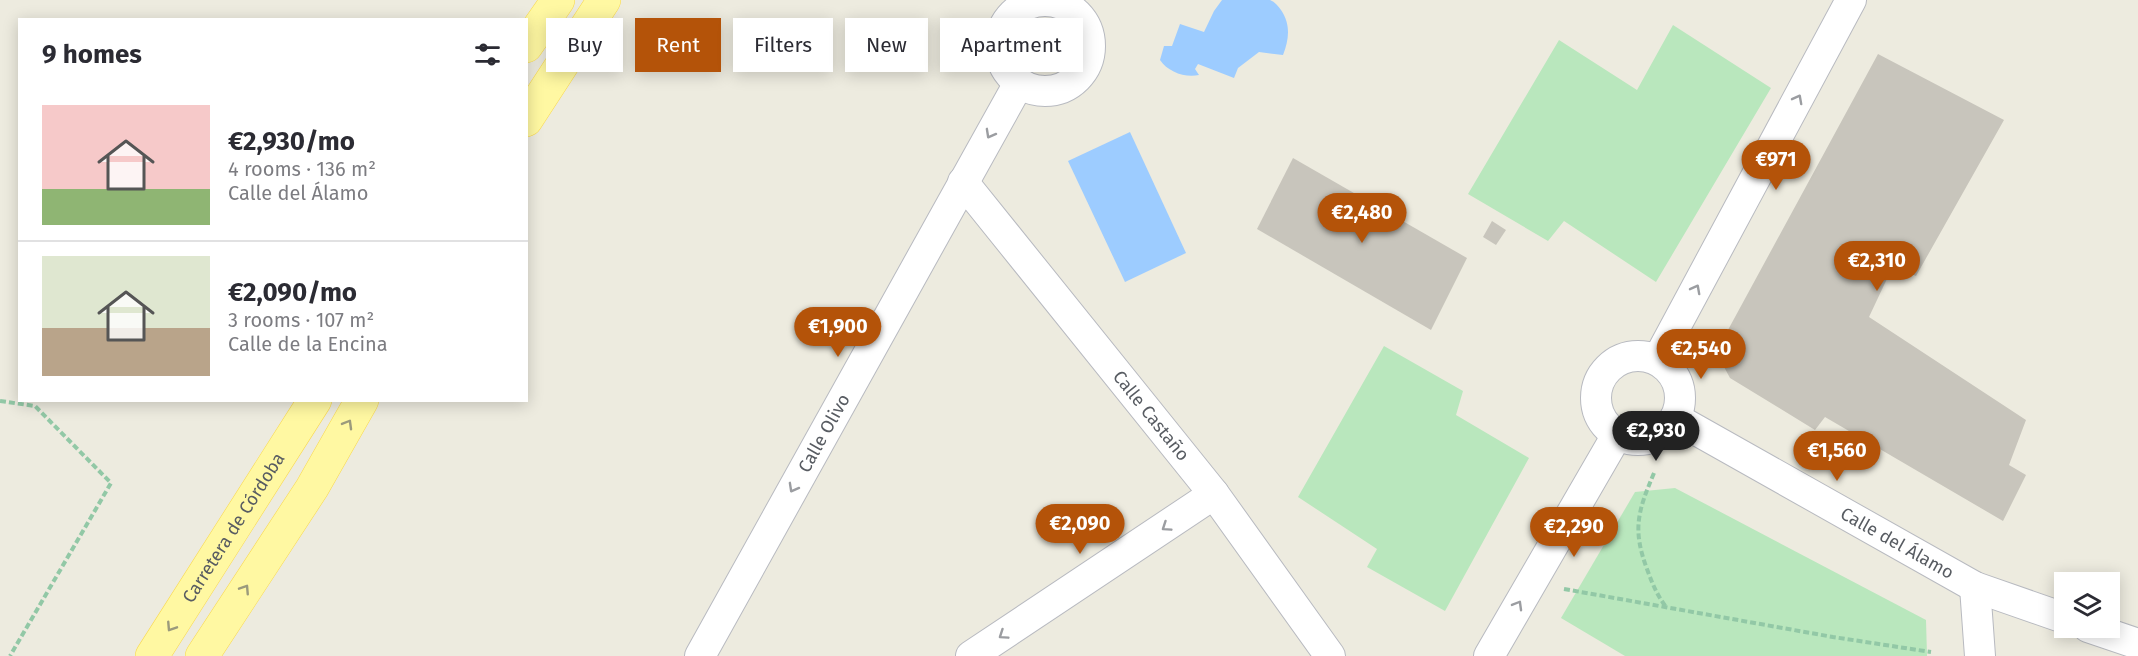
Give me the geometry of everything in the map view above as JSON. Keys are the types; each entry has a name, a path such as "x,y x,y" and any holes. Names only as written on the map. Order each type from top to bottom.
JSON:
{"main road":[{"path":"528,43 558,0"},
{"path":"528,117 604,0"},
{"name":"Carretera de Córdoba","path":"152,656 314,402"},
{"path":"202,656 312,488 361,402"}],"street":[{"path":"1658,359 1851,0"},
{"path":"1035,2 1066,2 1086,26 1090,40 1090,55 1084,69 1074,81 1061,89 1047,92 1032,90 1019,83 1008,73 1002,59 1000,44 1003,30 1010,17 1035,2"},
{"name":"Calle Olivo","path":"700,656 1019,83"},
{"name":"Calle Castaño","path":"963,182 1214,494 1330,656"},
{"path":"1636,356 1658,359 1674,376 1679,390 1680,404 1675,418 1667,429 1649,439 1629,440 1617,435 1606,427 1599,416 1596,390 1600,378 1610,366 1622,358 1636,356"},
{"name":"Calle del Álamo","path":"1675,418 1975,587 2054,615"},
{"path":"1489,656 1617,435"},
{"path":"971,656 1214,494"},
{"path":"1975,587 1980,656"},
{"path":"2120,638 2138,644"}],"path":[{"path":"0,401 35,406 111,483 10,656"},
{"path":"1654,473 1642,500 1637,540 1650,580 1666,608"},
{"path":"1564,589 1833,638 1931,652"}],"green space":[{"path":"1673,25 1771,88 1656,282 1564,221 1548,241 1468,194 1559,40 1637,90"},
{"path":"1384,346 1463,391 1456,415 1529,458 1445,611 1367,567 1377,549 1298,497"},
{"path":"1675,488 1926,620 1927,656 1625,656 1561,618 1635,492"}],"water":[{"path":"1222,0 1270,0 1275,3 1281,10 1288,27 1288,38 1283,55 1259,52 1238,68 1234,78 1198,64 1195,69 1199,75 1188,76 1177,73 1163,64 1160,60 1164,46 1172,46 1180,24 1204,32"},
{"path":"1130,132 1186,253 1125,282 1068,161"}],"building":[{"path":"1878,54 2004,120 1916,276 1893,266 1869,317 2026,420 2009,465 2026,475 2003,521 1825,417 1815,430 1730,378 1716,352"},
{"path":"1293,158 1467,258 1431,330 1257,229"},
{"path":"1492,221 1506,230 1496,245 1483,237"}]}
